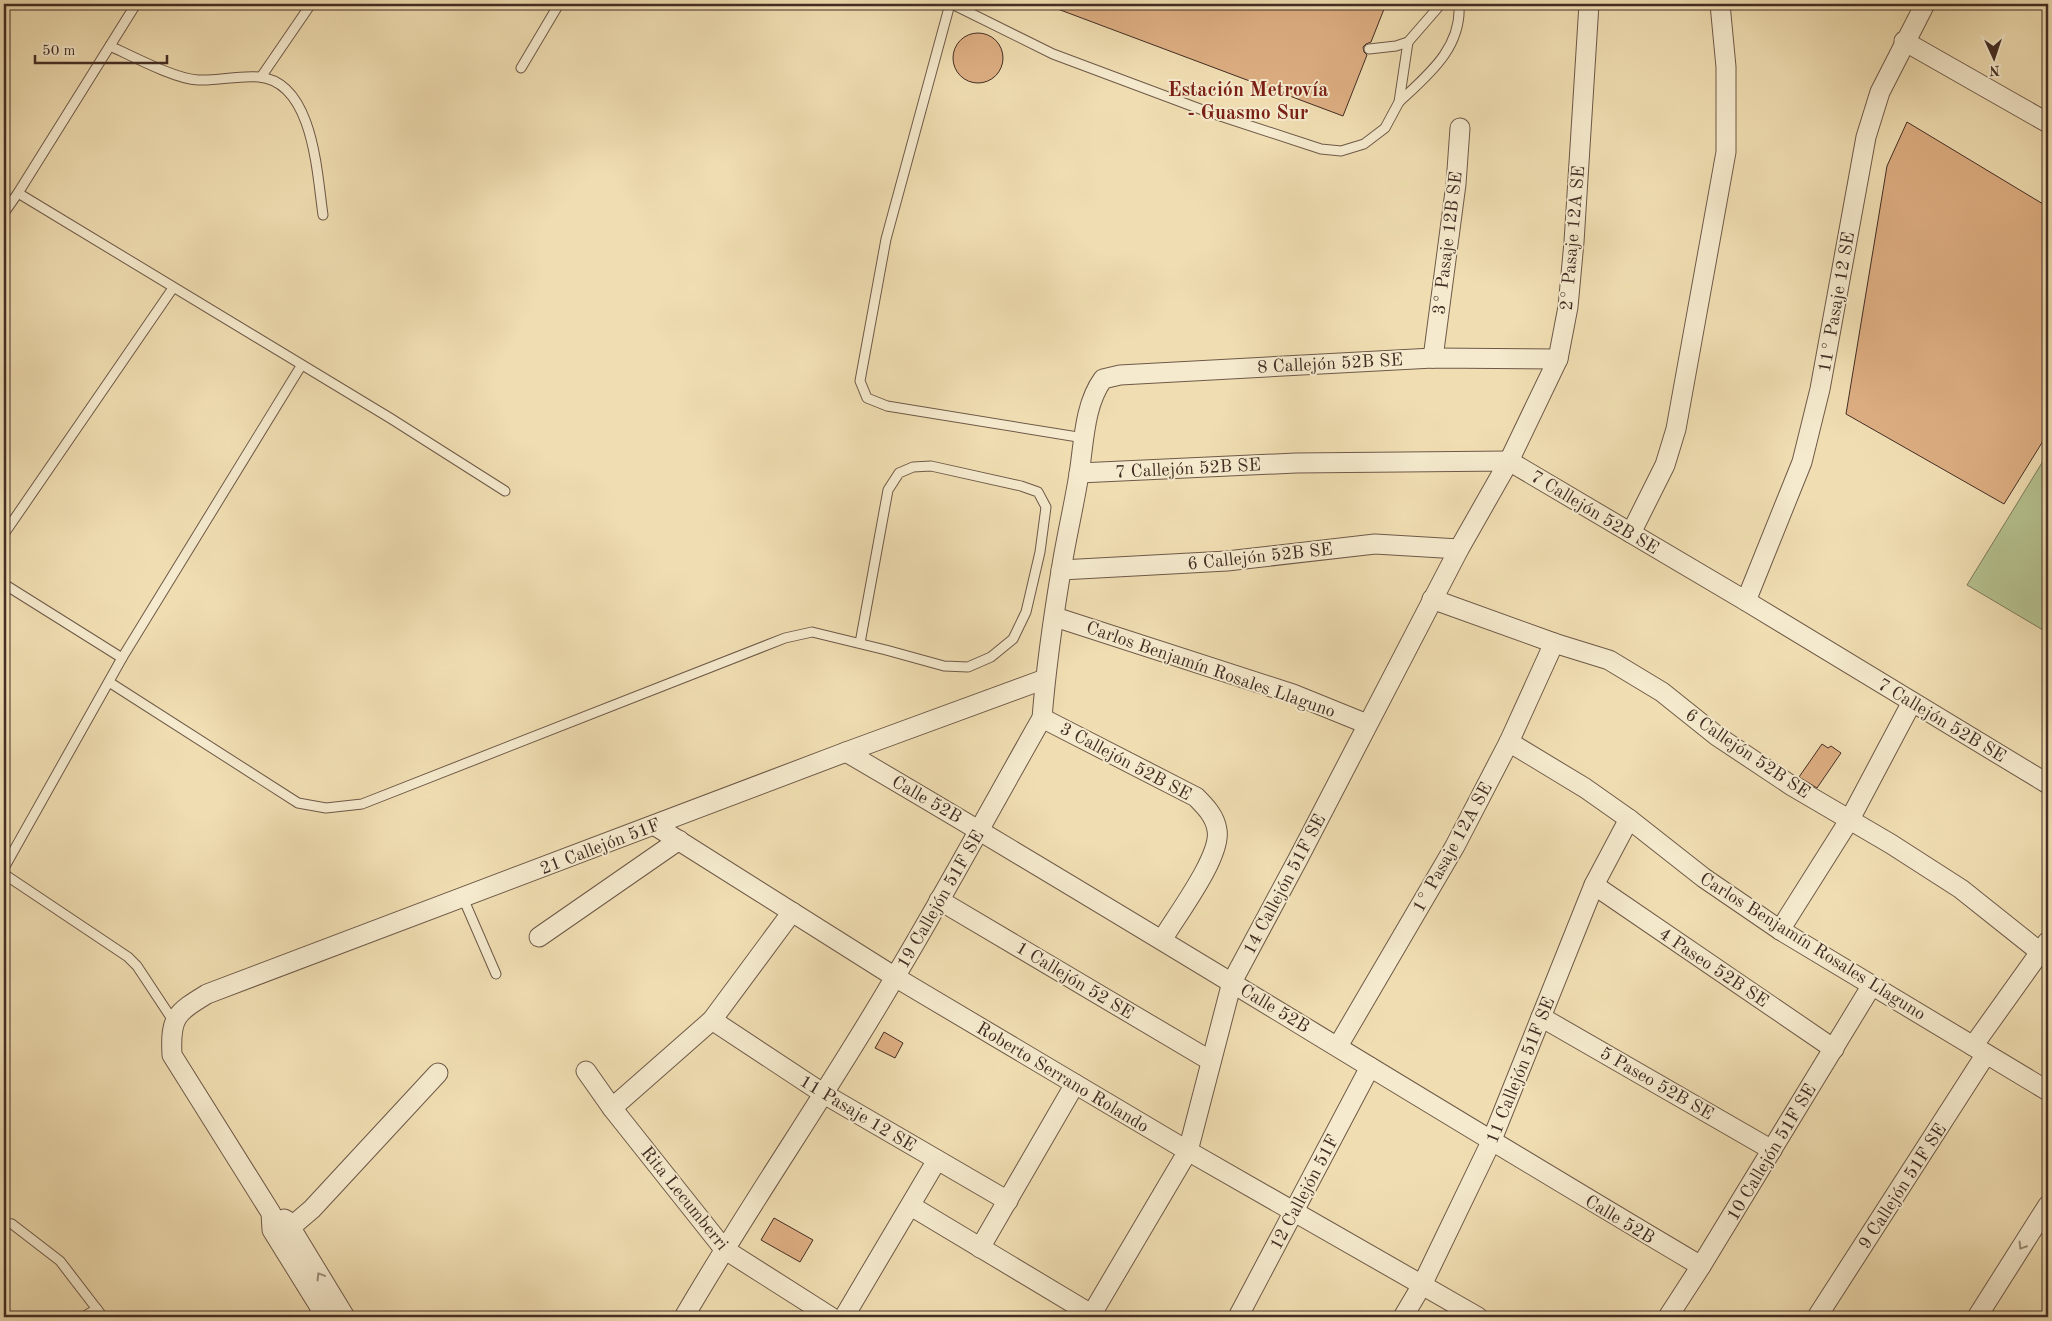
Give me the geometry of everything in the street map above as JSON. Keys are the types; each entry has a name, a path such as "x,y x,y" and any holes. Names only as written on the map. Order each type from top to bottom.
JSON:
{"street":[{"name":"2° Pasaje 12A SE","path":"1509,461 1558,358 1568,307 1589,4"},
{"path":"1631,533 1665,465 1676,429 1724,161 1726,67 1720,4"},
{"name":"11° Pasaje 12 SE","path":"1746,601 1802,462 1820,390 1866,137 1880,92 1925,4"},
{"path":"1904,42 2048,123"},
{"name":"3° Pasaje 12B SE","path":"1432,358 1456,184 1460,128"},
{"name":"8 Callejón 52B SE","path":"1102,379 1120,375 1432,358 1558,358"},
{"name":"19 Callejón 51F SE","path":"684,1317 724,1249 824,1094 895,977 1042,718 1045,679 1061,570 1084,438 1094,390 1102,379"},
{"name":"7 Callejón 52B SE","path":"1079,473 1296,463 1509,461 1746,601 2048,784"},
{"name":"14 Callejón 51F SE","path":"1092,1316 1188,1151 1232,982 1298,859 1458,549 1509,461"},
{"name":"6 Callejón 52B SE","path":"1061,570 1227,561 1375,544 1458,549"},
{"name":"6 Callejón 52B SE","path":"1432,599 1609,660 1662,692 1724,741 1792,786 1850,819 1961,889 2044,947"},
{"name":"Carlos Benjamín Rosales Llaguno","path":"1054,617 1294,694 1367,724"},
{"name":"1° Pasaje 12A SE","path":"1338,1046 1455,846 1509,742 1554,642"},
{"name":"21 Callejón 51F","path":"172,1028 184,1008 207,994 846,752 1045,679"},
{"path":"1780,930 1850,819 1912,702"},
{"name":"3 Callejón 52B SE","path":"1042,718 1196,797 1209,810 1217,830 1216,847 1208,864 1162,940"},
{"name":"Carlos Benjamín Rosales Llaguno","path":"1509,742 1584,788 1629,819 1704,878 1780,930 2048,1091"},
{"name":"Calle 52B","path":"846,752 979,829 1338,1046 1491,1142 1701,1266"},
{"name":"11 Callejón 51F SE","path":"1403,1317 1422,1284 1491,1142 1594,885 1629,819"},
{"name":"Roberto Serrano Rolando","path":"654,825 895,977 1188,1151 1478,1317"},
{"path":"539,936 679,840"},
{"name":"4 Paseo 52B SE","path":"1594,885 1834,1049"},
{"name":"1 Callejón 52 SE","path":"939,900 1211,1061"},
{"path":"612,1108 712,1020 792,912"},
{"name":"9 Callejón 51F SE","path":"1817,1317 2044,947"},
{"name":"10 Callejón 51F SE","path":"1668,1317 1872,985"},
{"name":"5 Paseo 52B SE","path":"1541,1016 1772,1150"},
{"name":"11 Pasaje 12 SE","path":"712,1020 824,1094 1008,1200"},
{"path":"172,1028 172,1055 271,1213 272,1230 326,1317"},
{"name":"12 Callejón 51F","path":"1238,1317 1370,1067"},
{"name":"Rita Lecumberri","path":"586,1071 612,1108 724,1249 830,1317"},
{"path":"291,1227 312,1209 438,1073"},
{"path":"980,1248 1076,1084"},
{"path":"844,1317 937,1160"},
{"path":"1977,1317 2048,1205"},
{"path":"911,1206 1092,1316"},
{"path":"271,1213 286,1220 291,1227 345,1317"}],"lane":[{"path":"4,213 136,4"},
{"path":"261,77 311,4"},
{"path":"521,68 559,4"},
{"path":"1084,438 886,406 867,398 860,381 886,239 951,4 1053,54 1208,112 1321,149 1340,150 1364,144 1385,128 1399,102 1427,76 1447,53 1456,30 1459,4"},
{"path":"1369,49 1396,46 1408,42 1441,4"},
{"path":"1399,102 1408,42"},
{"path":"110,46 163,70 197,80 261,77 277,83 290,92 302,110 312,142 323,215"},
{"path":"18,193 301,366 390,418 505,490"},
{"path":"4,534 173,288"},
{"path":"4,868 122,658 301,366"},
{"path":"109,682 298,803 326,808 362,804 785,638 812,632 944,666 968,667 992,657 1013,639 1026,612 1040,552 1046,507 1038,492 1021,486 932,466 913,467 899,473 888,490 860,643"},
{"path":"4,584 122,658"},
{"path":"4,874 128,957 137,966 172,1028"},
{"path":"463,898 496,974"},
{"path":"4,1223 12,1224 60,1261 104,1317"},
{"path":"83,1317 98,1309"}],"green space":[{"path":"2048,453 2048,633 1967,585"}],"building":[{"path":"1047,4 1386,4 1371,42 1363,47 1367,55 1343,116"},
{"path":"973,33 983,33 996,40 1003,53 1003,63 996,76 983,83 973,83 964,79 957,72 953,63 953,53 957,44 964,37"},
{"path":"1907,122 2048,207 2048,433 2004,504 1846,414 1887,166"},
{"path":"1822,744 1828,748 1831,746 1841,753 1817,788 1799,777"},
{"path":"884,1032 903,1043 895,1058 875,1048"},
{"path":"774,1218 813,1240 800,1262 761,1240"}],"district":[{"name":"Estación Metrovía - Guasmo Sur","path":"1248,100"}]}
